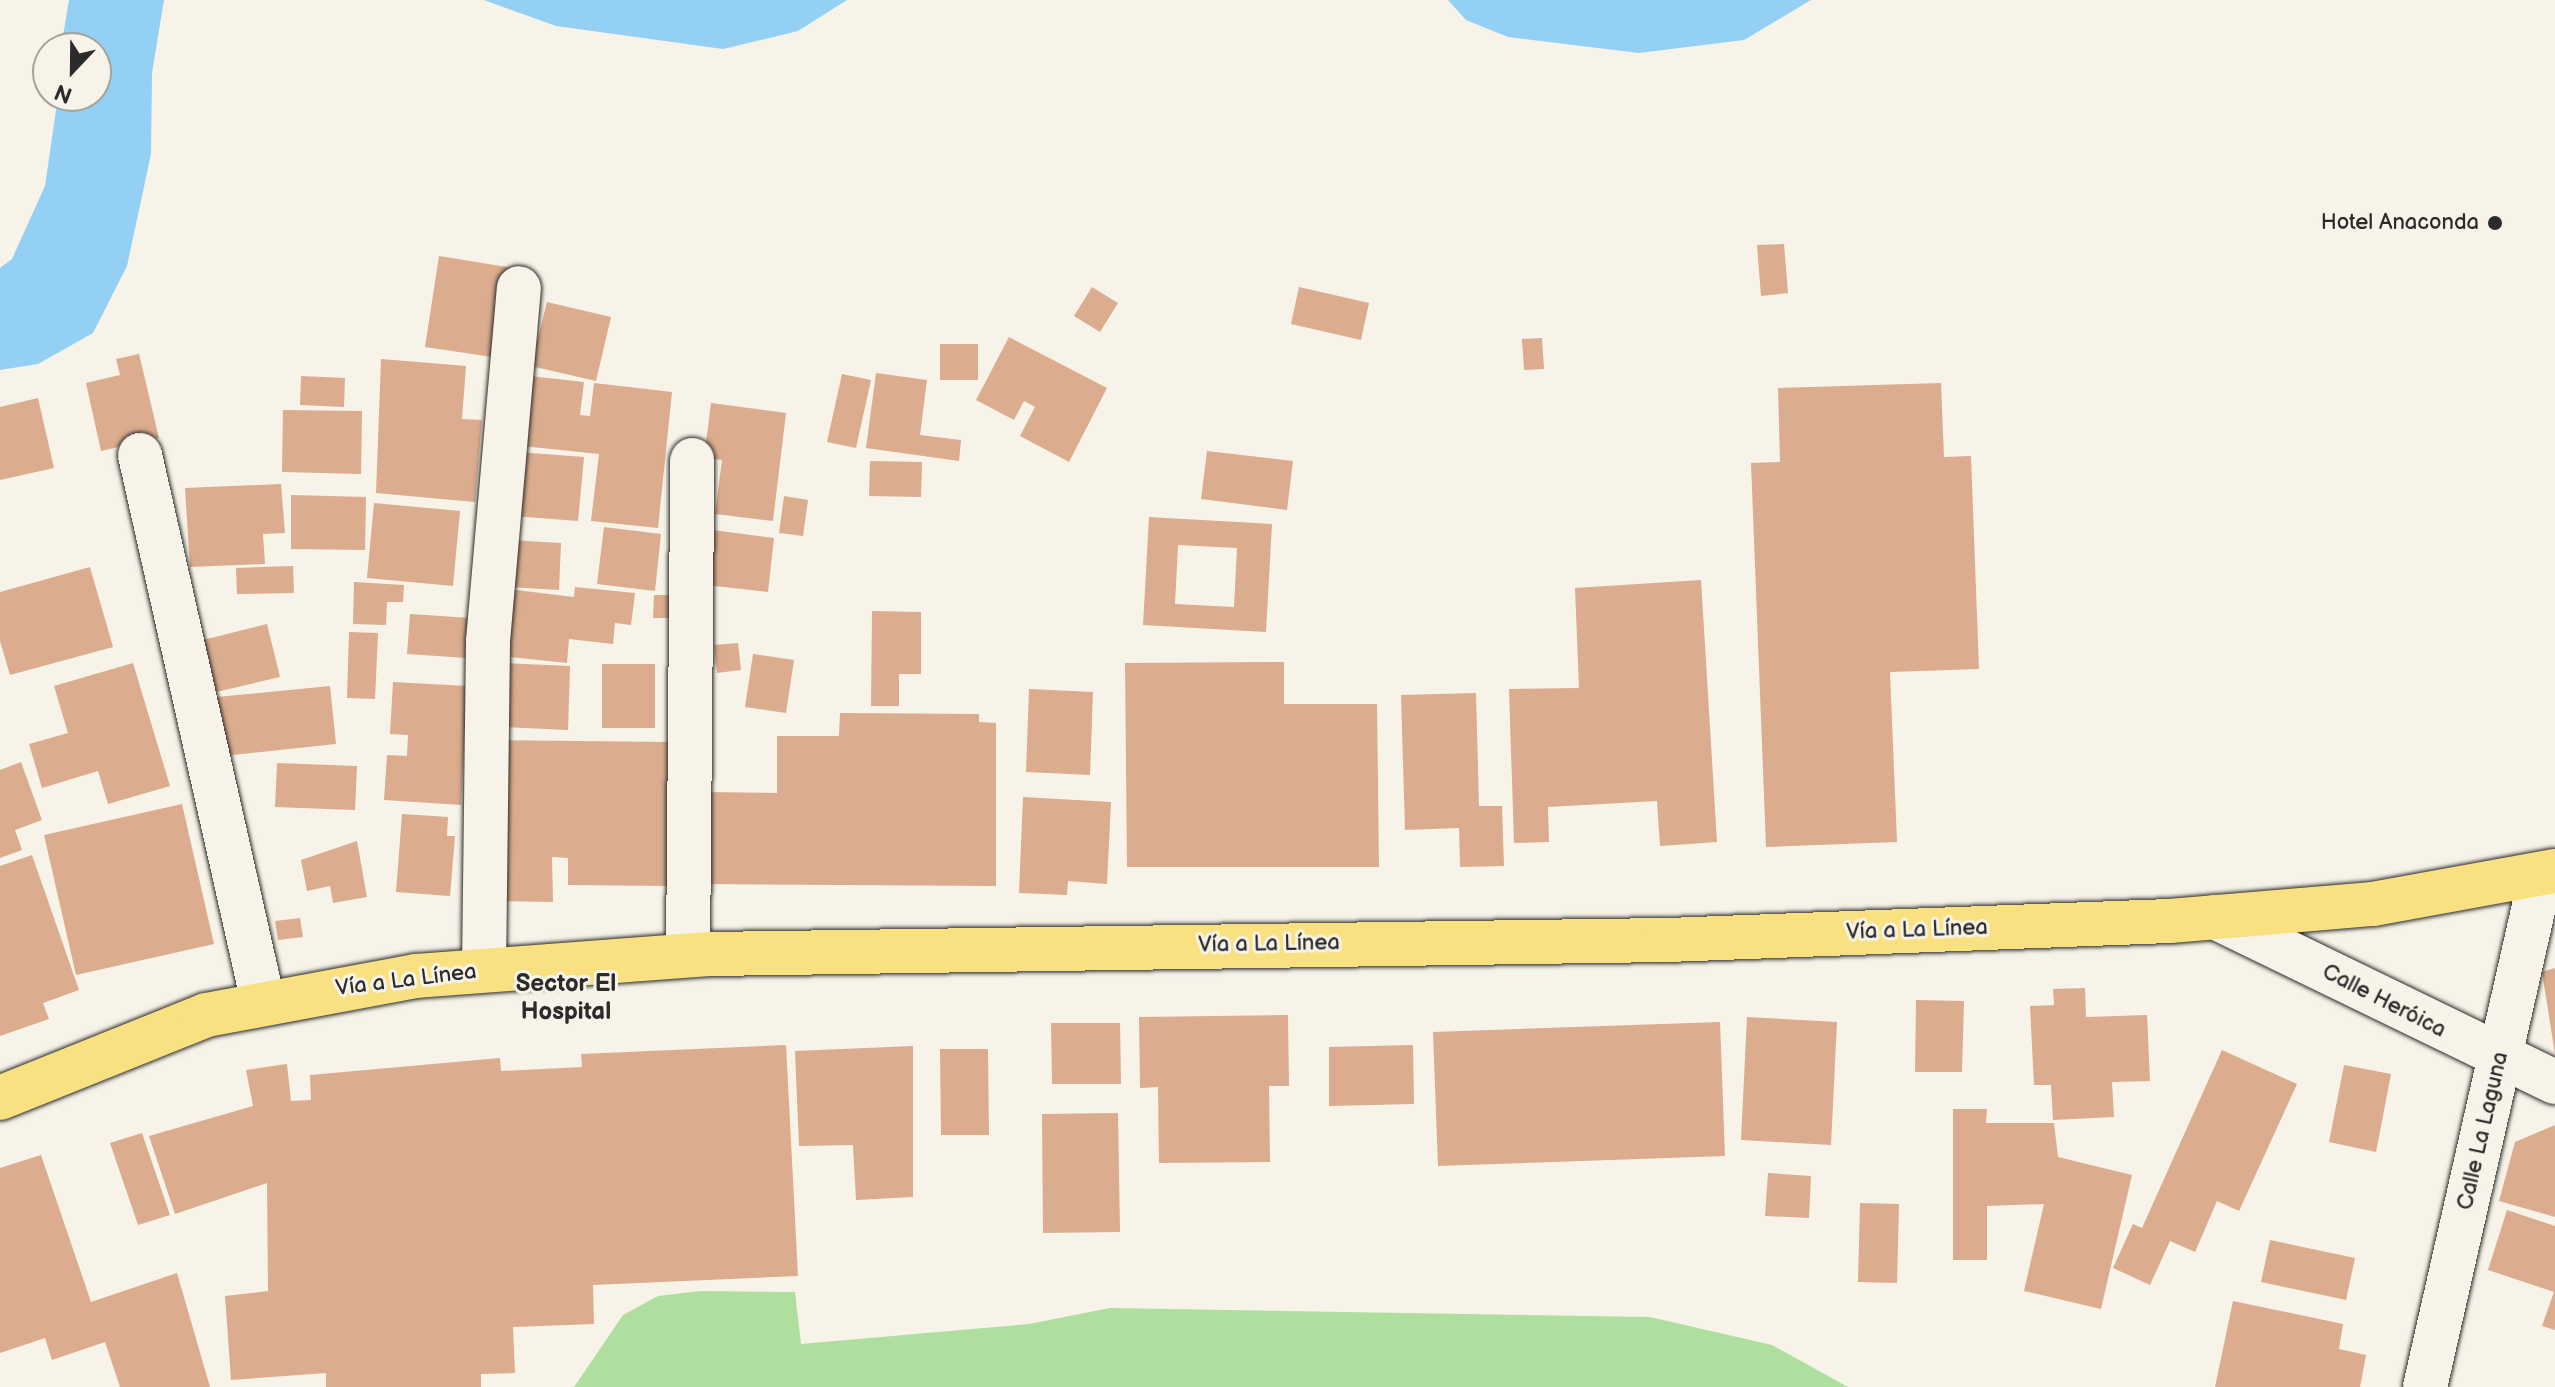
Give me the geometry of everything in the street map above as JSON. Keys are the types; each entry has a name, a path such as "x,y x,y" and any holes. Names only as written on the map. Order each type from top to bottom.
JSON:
{"highway":[{"name":"Vía a La Línea","path":"0,1098 206,1015 263,1002 484,970 688,955 1668,940 2215,917 2373,904 2548,873"}],"street":[{"path":"484,970 488,641 519,288"},
{"path":"140,455 263,1002"},
{"path":"688,955 692,460"},
{"name":"Calle La Laguna","path":"2425,1387 2500,1059 2548,873"},
{"name":"Calle Heróica","path":"2215,917 2500,1059 2555,1082"}],"green space":[{"path":"700,1291 795,1292 801,1344 1029,1324 1110,1308 1650,1317 1772,1345 1848,1387 574,1387 623,1315 658,1296"}],"water":[{"path":"69,0 164,0 152,73 151,154 127,266 93,333 38,364 0,370 0,268 12,259 45,186 56,112 112,112 112,32 64,32"},
{"path":"484,0 847,0 798,31 723,49 556,26"},
{"path":"1448,0 1811,0 1744,40 1639,53 1508,37 1466,20"}],"building":[{"path":"1784,244 1788,293 1761,296 1757,245"},
{"path":"439,256 513,268 499,358 425,347"},
{"path":"1092,287 1118,303 1100,332 1074,316"},
{"path":"1299,287 1369,303 1361,340 1291,324"},
{"path":"547,302 611,317 596,381 531,366"},
{"path":"1009,337 1107,388 1069,462 1020,436 1035,407 1024,401 1014,420 976,400"},
{"path":"1542,338 1544,369 1524,370 1522,339"},
{"path":"940,344 978,344 978,380 940,380"},
{"path":"139,354 159,438 101,451 86,383 120,375 116,359"},
{"path":"381,359 466,366 462,419 482,420 475,502 376,493"},
{"path":"876,373 927,380 920,435 961,440 959,461 866,448"},
{"path":"842,374 871,380 856,448 827,442"},
{"path":"521,375 584,382 580,415 590,416 594,383 672,392 658,528 591,521 599,454 513,445"},
{"path":"301,376 345,378 344,407 300,405"},
{"path":"1941,383 1944,457 1971,456 1979,669 1890,672 1897,842 1766,847 1751,463 1780,462 1778,388"},
{"path":"38,398 54,468 0,480 0,407"},
{"path":"711,403 786,413 773,521 715,514 722,460 704,458"},
{"path":"283,410 362,411 361,474 282,472"},
{"path":"1207,451 1293,461 1287,510 1201,499"},
{"path":"518,452 584,457 578,521 513,516"},
{"path":"870,461 922,462 921,497 869,496"},
{"path":"281,484 285,533 263,534 265,564 190,567 185,488"},
{"path":"291,495 366,497 365,550 291,549"},
{"path":"784,496 808,500 803,536 779,533"},
{"path":"374,503 460,511 453,586 367,578"},
{"path":"1149,517 1272,524 1266,632 1143,625","holes":["1178,545 1237,548 1234,607 1175,604"]},
{"path":"604,527 661,534 655,591 597,584"},
{"path":"713,530 774,538 768,592 706,585"},
{"path":"509,540 561,543 559,590 507,587"},
{"path":"293,566 294,593 237,594 236,568"},
{"path":"90,567 113,647 10,675 0,641 0,592"},
{"path":"1701,580 1717,842 1660,846 1657,801 1548,807 1549,842 1514,843 1509,689 1579,688 1575,588"},
{"path":"354,582 404,585 403,602 387,602 386,625 353,624"},
{"path":"575,587 635,593 631,625 615,623 613,644 569,639 567,663 501,656 508,589 574,597"},
{"path":"654,595 672,595 671,618 653,618"},
{"path":"872,611 921,612 921,674 899,674 899,706 871,706"},
{"path":"410,614 470,618 467,658 407,654"},
{"path":"267,624 280,677 216,692 203,640"},
{"path":"349,632 378,633 375,699 347,698"},
{"path":"738,643 741,670 717,673 714,645"},
{"path":"753,654 794,660 786,713 745,707"},
{"path":"1284,662 1284,704 1377,704 1379,867 1127,867 1125,663"},
{"path":"133,663 170,786 108,804 98,771 42,788 29,744 68,733 54,686"},
{"path":"504,663 570,666 568,730 501,727"},
{"path":"602,664 655,664 655,728 602,728"},
{"path":"393,682 467,686 461,805 384,800 387,755 407,756 408,735 390,734"},
{"path":"330,686 336,744 223,756 217,697"},
{"path":"1029,689 1093,692 1090,775 1026,772"},
{"path":"1476,693 1479,806 1502,806 1504,866 1460,867 1459,828 1405,830 1401,695"},
{"path":"840,713 979,714 979,722 996,723 996,886 702,884 702,792 777,793 777,736 839,736"},
{"path":"496,740 669,742 668,886 568,885 568,858 552,857 553,902 496,901"},
{"path":"21,762 42,820 15,830 22,850 0,858 0,770"},
{"path":"277,763 357,766 355,810 275,807"},
{"path":"1023,797 1111,802 1107,884 1068,881 1067,895 1019,893"},
{"path":"182,804 214,944 76,975 44,835"},
{"path":"402,814 448,817 447,836 455,836 450,896 396,892"},
{"path":"357,841 367,897 333,903 330,886 307,891 301,860"},
{"path":"32,855 79,990 43,1003 49,1019 0,1036 0,866"},
{"path":"300,918 303,937 278,940 275,921"},
{"path":"2555,968 2555,1054 2542,972"},
{"path":"2085,988 2086,1017 2147,1015 2150,1081 2112,1082 2114,1117 2053,1120 2051,1085 2034,1085 2030,1006 2054,1005 2053,989"},
{"path":"1916,1000 1964,1001 1962,1072 1915,1072"},
{"path":"1288,1015 1289,1086 1269,1086 1270,1162 1159,1163 1158,1087 1140,1088 1139,1017"},
{"path":"1747,1017 1837,1022 1831,1145 1741,1140"},
{"path":"1720,1022 1725,1156 1438,1166 1433,1032"},
{"path":"1051,1023 1120,1023 1121,1084 1052,1084"},
{"path":"786,1045 798,1276 593,1285 594,1324 513,1327 515,1373 481,1374 481,1387 326,1387 326,1373 231,1380 225,1296 268,1291 267,1183 175,1214 149,1136 253,1106 246,1070 287,1064 291,1101 311,1100 310,1075 500,1058 501,1071 582,1067 581,1054"},
{"path":"1413,1045 1414,1104 1329,1106 1329,1047"},
{"path":"913,1046 913,1197 856,1200 853,1145 799,1146 795,1051"},
{"path":"940,1049 988,1049 989,1135 941,1135"},
{"path":"2222,1050 2297,1084 2239,1211 2217,1201 2195,1252 2170,1241 2150,1285 2113,1268 2133,1224 2142,1228"},
{"path":"2344,1065 2391,1074 2376,1152 2329,1142"},
{"path":"1953,1109 1987,1109 1986,1123 2054,1123 2058,1157 2132,1175 2101,1309 2024,1291 2044,1204 1987,1206 1987,1260 1953,1260"},
{"path":"1118,1113 1120,1232 1043,1233 1042,1114"},
{"path":"2555,1125 2555,1217 2499,1201 2515,1142"},
{"path":"142,1133 170,1215 138,1225 110,1143"},
{"path":"41,1155 91,1302 177,1273 210,1387 120,1387 105,1342 52,1360 45,1338 0,1353 0,1168"},
{"path":"1768,1173 1811,1176 1809,1218 1765,1216"},
{"path":"1860,1203 1899,1204 1897,1283 1858,1282"},
{"path":"2507,1210 2555,1226 2555,1330 2542,1326 2554,1292 2488,1270"},
{"path":"2270,1240 2355,1258 2346,1300 2261,1282"},
{"path":"2233,1301 2343,1324 2339,1349 2366,1355 2360,1387 2215,1387"}],"place":[{"name":"Hotel Anaconda","path":"2495,223"}],"district":[{"name":"Sector El Hospital","path":"566,998"}]}
